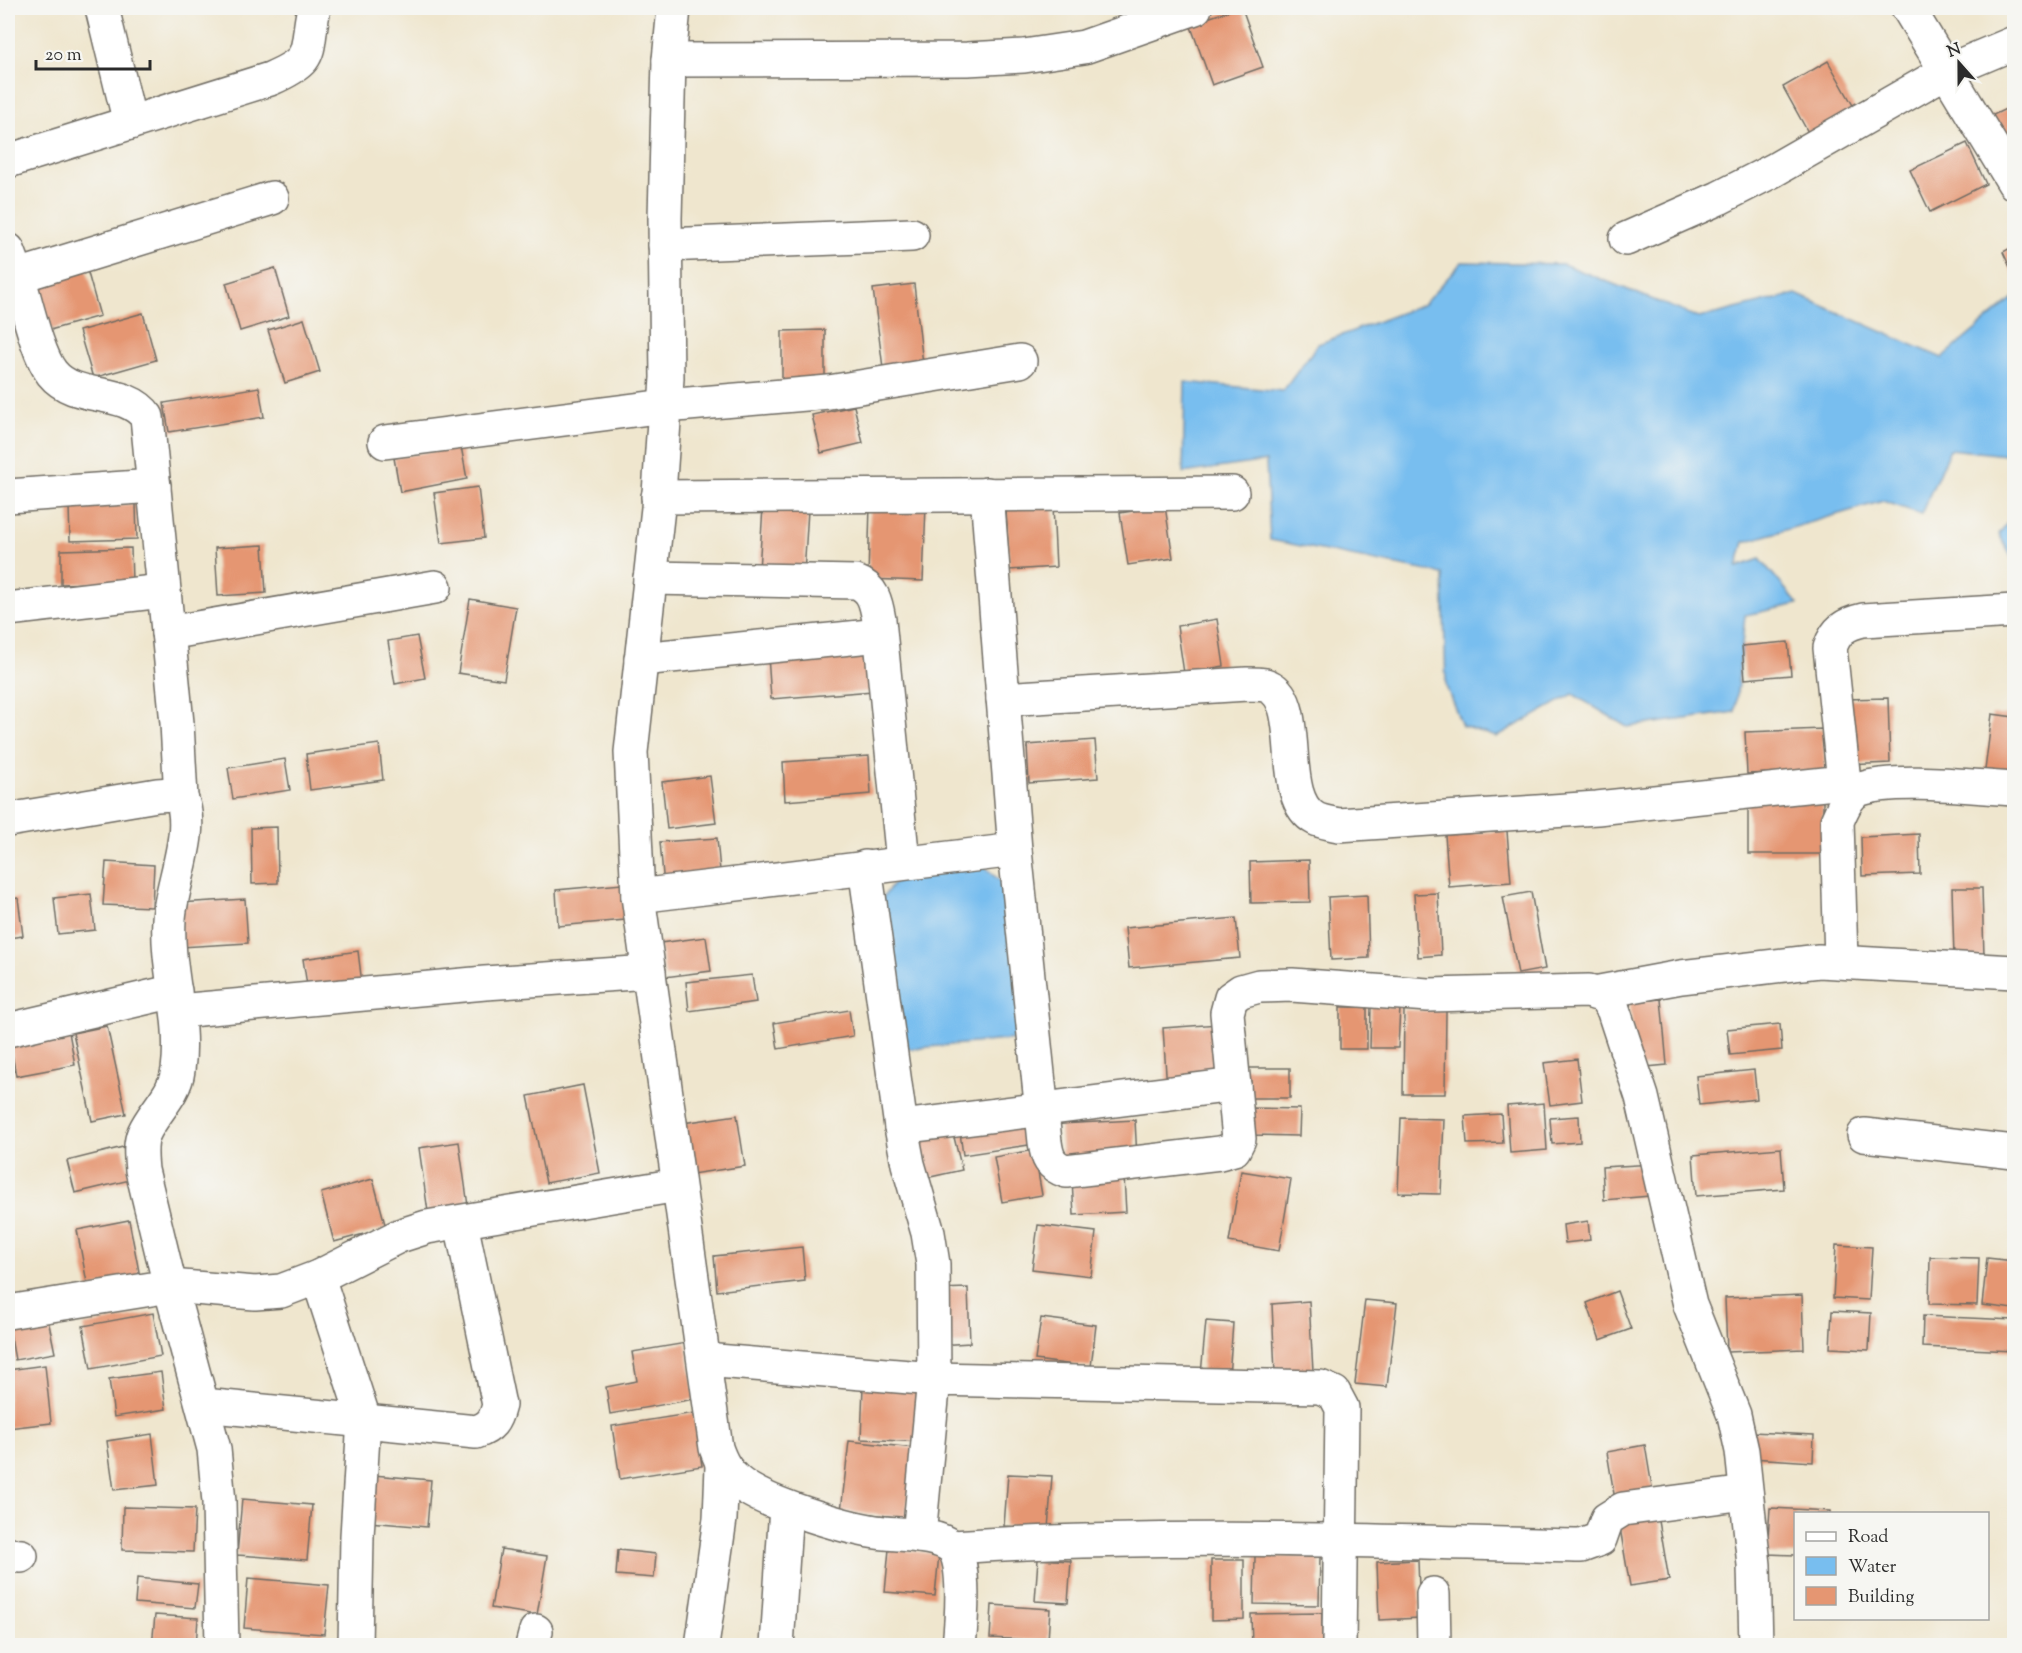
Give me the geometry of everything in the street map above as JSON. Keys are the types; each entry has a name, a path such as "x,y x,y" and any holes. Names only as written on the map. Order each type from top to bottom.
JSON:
{"street":[{"path":"102,8 130,123"},
{"path":"8,161 270,79 291,70 302,61 309,49 314,8"},
{"path":"675,8 669,60 665,245 667,378 658,497 631,752 638,896 716,1448 722,1466 720,1519 702,1646"},
{"path":"669,60 967,59 1024,56 1084,47 1195,8"},
{"path":"1908,8 2014,183"},
{"path":"1626,239 1774,170 1946,72 2014,43"},
{"path":"222,1646 219,1502 214,1449 170,1286 142,1170 140,1150 143,1134 165,1103 178,1070 176,1001 169,919 183,843 185,814 181,798 177,723 162,591 147,417 142,409 129,401 70,387 52,373 44,360 11,268 272,198"},
{"path":"665,245 912,235"},
{"path":"386,442 665,406 829,392 1020,361"},
{"path":"8,496 154,486"},
{"path":"987,494 1016,850 1041,1111 1048,1159 1056,1168 1066,1171 1220,1153 1233,1149 1239,1138 1227,1013 1231,998 1241,991 1259,987 1292,985 1428,995 1564,991 1604,996 1613,1009 1642,1097 1690,1305 1734,1415 1742,1451 1757,1608 1756,1646"},
{"path":"658,497 1232,494"},
{"path":"650,578 856,582 867,586 874,596 880,634 903,862"},
{"path":"168,633 435,587"},
{"path":"8,609 162,591"},
{"path":"1842,961 1837,821 1845,791 1830,648 1834,634 1847,624 1863,620 2014,611"},
{"path":"641,659 880,634"},
{"path":"1003,699 1246,684 1267,685 1280,694 1287,713 1292,770 1300,801 1314,818 1338,825 1845,791 1883,785 1918,784 2014,789"},
{"path":"8,820 157,795 172,794 181,798"},
{"path":"638,896 1016,850"},
{"path":"865,867 908,1164 928,1233 933,1264 934,1379 919,1536"},
{"path":"1594,993 1681,977 1787,963 1842,961 2014,972"},
{"path":"8,1030 176,1001 649,972"},
{"path":"902,1127 1234,1085"},
{"path":"1864,1135 2014,1152"},
{"path":"8,1312 170,1286 255,1293 281,1291 318,1277 399,1236 427,1227 678,1185"},
{"path":"203,1405 364,1419 476,1432 489,1428 496,1418 499,1405 461,1223"},
{"path":"318,1277 364,1419 357,1536 355,1646"},
{"path":"705,1360 934,1379 1320,1387 1334,1393 1342,1408 1339,1646"},
{"path":"722,1466 739,1483 786,1507 875,1532 944,1541 953,1547 959,1558 960,1568 962,1624 958,1646"},
{"path":"953,1547 1141,1538 1581,1546 1600,1539 1607,1519 1623,1509 1746,1493"},
{"path":"777,1646 786,1507"},
{"path":"1433,1594 1434,1646"}],"water":[{"path":"1462,262 1563,264 1699,318 1796,294 1942,358 2013,298 2014,456 1950,449 1921,514 1883,501 1744,542 1737,567 1760,559 1798,604 1745,615 1735,712 1627,727 1573,694 1496,737 1462,726 1446,686 1443,574 1270,540 1266,461 1183,473 1185,382 1283,391 1318,344 1424,304"},
{"path":"2014,514 2014,562 1999,534"},
{"path":"984,866 1016,896 1028,1038 907,1049 882,898 903,872"}],"building":[{"path":"1242,8 1263,67 1212,85 1190,24"},
{"path":"1828,61 1855,109 1809,134 1783,87"},
{"path":"2014,105 2014,150 2008,152 1991,116"},
{"path":"1967,143 1986,184 1930,212 1910,170"},
{"path":"2014,246 2014,276 2003,252"},
{"path":"86,266 100,316 50,330 36,281"},
{"path":"275,268 289,316 240,331 226,283"},
{"path":"914,284 923,364 883,368 873,289"},
{"path":"143,313 156,360 93,378 79,331"},
{"path":"304,319 320,372 285,383 268,330"},
{"path":"825,330 825,387 782,388 782,331"},
{"path":"259,387 264,417 169,432 164,403"},
{"path":"854,406 863,443 821,453 812,415"},
{"path":"461,446 467,479 400,492 394,458"},
{"path":"478,487 484,538 441,543 434,493"},
{"path":"136,504 137,539 70,541 69,506"},
{"path":"870,504 926,506 923,581 868,579"},
{"path":"1053,506 1056,567 1009,570 1006,509"},
{"path":"1165,506 1173,558 1128,565 1120,513"},
{"path":"763,507 808,510 804,574 759,570"},
{"path":"263,545 266,593 218,596 215,548"},
{"path":"131,548 132,582 61,584 61,550"},
{"path":"470,599 516,607 504,680 458,673"},
{"path":"1217,619 1224,666 1184,673 1177,626"},
{"path":"417,636 425,678 395,684 388,641"},
{"path":"1788,642 1791,675 1745,679 1742,646"},
{"path":"870,649 873,691 771,699 768,656"},
{"path":"1888,698 1890,763 1847,765 1845,699"},
{"path":"1992,714 2014,717 2014,773 1985,770"},
{"path":"1823,729 1825,771 1747,774 1745,732"},
{"path":"1095,740 1098,778 1029,783 1027,745"},
{"path":"379,744 383,780 310,790 306,754"},
{"path":"869,756 871,794 785,801 783,762"},
{"path":"285,759 290,790 233,799 228,768"},
{"path":"710,776 716,823 667,829 662,782"},
{"path":"1823,798 1823,854 1748,854 1748,799"},
{"path":"277,827 278,883 252,884 251,828"},
{"path":"1507,831 1511,882 1449,887 1445,835"},
{"path":"1919,834 1920,874 1862,876 1861,837"},
{"path":"717,838 721,882 664,886 660,842"},
{"path":"1309,860 1310,902 1251,903 1250,862"},
{"path":"106,862 154,865 152,907 103,905"},
{"path":"622,884 625,920 558,926 556,890"},
{"path":"1952,888 1982,888 1984,957 1954,958"},
{"path":"1531,892 1545,969 1518,974 1503,897"},
{"path":"1438,893 1441,955 1418,957 1414,894"},
{"path":"91,894 95,930 58,934 54,898"},
{"path":"1367,895 1369,958 1331,960 1328,897"},
{"path":"18,898 23,936 8,938 8,900"},
{"path":"245,899 248,943 181,947 179,903"},
{"path":"1236,918 1240,958 1129,968 1125,928"},
{"path":"706,937 711,971 665,977 660,943"},
{"path":"358,951 362,984 308,992 303,959"},
{"path":"752,975 756,1002 689,1011 686,982"},
{"path":"1661,999 1667,1065 1636,1068 1630,1002"},
{"path":"1371,1006 1400,1007 1398,1048 1370,1048"},
{"path":"1340,1007 1367,1007 1367,1049 1340,1049"},
{"path":"849,1010 853,1036 778,1049 774,1023"},
{"path":"1404,1010 1446,1011 1445,1094 1403,1094"},
{"path":"1219,1024 1224,1084 1167,1089 1163,1028"},
{"path":"1780,1024 1782,1050 1730,1055 1727,1029"},
{"path":"107,1026 126,1114 92,1121 73,1033"},
{"path":"69,1032 75,1065 16,1076 10,1043"},
{"path":"1577,1059 1582,1101 1550,1105 1544,1063"},
{"path":"1243,1068 1290,1068 1290,1098 1243,1098"},
{"path":"1754,1070 1757,1099 1699,1105 1696,1076"},
{"path":"583,1085 600,1173 546,1183 528,1096"},
{"path":"1544,1103 1547,1150 1510,1153 1507,1106"},
{"path":"1248,1108 1300,1109 1299,1136 1248,1135"},
{"path":"1501,1114 1503,1143 1467,1144 1465,1116"},
{"path":"737,1115 745,1166 692,1174 683,1123"},
{"path":"1579,1116 1580,1142 1552,1144 1550,1118"},
{"path":"1401,1118 1444,1119 1441,1194 1398,1193"},
{"path":"1135,1120 1137,1159 1062,1164 1060,1124"},
{"path":"1032,1122 1035,1144 963,1155 960,1133"},
{"path":"953,1133 962,1170 917,1180 908,1143"},
{"path":"459,1142 469,1213 429,1219 419,1148"},
{"path":"123,1147 130,1180 75,1193 67,1161"},
{"path":"1781,1148 1784,1189 1696,1196 1693,1155"},
{"path":"1034,1150 1042,1195 1002,1202 994,1157"},
{"path":"1655,1164 1661,1195 1604,1200 1602,1167"},
{"path":"1241,1171 1291,1179 1279,1251 1229,1242"},
{"path":"1124,1177 1126,1212 1074,1215 1072,1180"},
{"path":"373,1179 386,1228 334,1242 321,1193"},
{"path":"129,1220 140,1277 88,1288 77,1230"},
{"path":"1588,1221 1590,1240 1565,1243 1563,1225"},
{"path":"1038,1225 1096,1232 1091,1276 1032,1269"},
{"path":"1836,1245 1872,1247 1869,1300 1833,1298"},
{"path":"802,1247 805,1281 717,1291 714,1256"},
{"path":"1930,1257 1979,1258 1977,1305 1929,1304"},
{"path":"1987,1258 2014,1261 2014,1309 1982,1305"},
{"path":"968,1288 970,1343 938,1345 937,1289"},
{"path":"1617,1291 1631,1329 1600,1340 1587,1303"},
{"path":"1802,1295 1804,1349 1727,1352 1725,1298"},
{"path":"1365,1300 1397,1303 1387,1387 1355,1384"},
{"path":"1309,1301 1313,1371 1275,1374 1272,1304"},
{"path":"1832,1311 1871,1313 1869,1350 1830,1348"},
{"path":"153,1313 161,1356 91,1369 83,1326"},
{"path":"1923,1316 2014,1320 2014,1351 1922,1347"},
{"path":"1041,1318 1096,1325 1091,1367 1035,1360"},
{"path":"48,1319 55,1353 15,1360 9,1327"},
{"path":"1206,1321 1233,1323 1229,1377 1201,1374"},
{"path":"686,1343 695,1399 610,1414 606,1387 637,1381 632,1352"},
{"path":"45,1365 51,1423 8,1428 8,1370"},
{"path":"161,1372 166,1409 114,1417 109,1379"},
{"path":"863,1386 924,1388 922,1442 861,1439"},
{"path":"694,1413 702,1466 620,1479 612,1426"},
{"path":"1752,1432 1814,1435 1813,1462 1751,1458"},
{"path":"152,1434 158,1485 114,1490 107,1441"},
{"path":"849,1441 914,1448 906,1518 841,1511"},
{"path":"1645,1445 1654,1499 1616,1506 1607,1452"},
{"path":"1008,1474 1052,1476 1048,1529 1004,1526"},
{"path":"373,1475 431,1480 427,1527 369,1522"},
{"path":"242,1499 312,1505 307,1560 237,1555"},
{"path":"123,1507 195,1509 193,1552 122,1550"},
{"path":"1770,1508 1830,1511 1794,1512 1794,1555 1767,1554"},
{"path":"1658,1515 1669,1580 1630,1586 1619,1522"},
{"path":"501,1549 547,1556 537,1615 491,1608"},
{"path":"889,1549 939,1554 935,1596 885,1592"},
{"path":"618,1550 656,1554 654,1578 616,1575"},
{"path":"1255,1556 1320,1557 1319,1605 1254,1604"},
{"path":"1038,1559 1071,1561 1068,1603 1035,1601"},
{"path":"1211,1560 1244,1560 1244,1619 1211,1620"},
{"path":"1418,1560 1420,1618 1379,1620 1377,1562"},
{"path":"137,1578 198,1584 195,1608 135,1603"},
{"path":"248,1578 329,1585 324,1634 244,1628"},
{"path":"992,1605 1050,1609 1048,1641 990,1638"},
{"path":"1322,1613 1322,1646 1252,1646 1251,1614"},
{"path":"155,1615 198,1618 196,1646 152,1646"}]}
